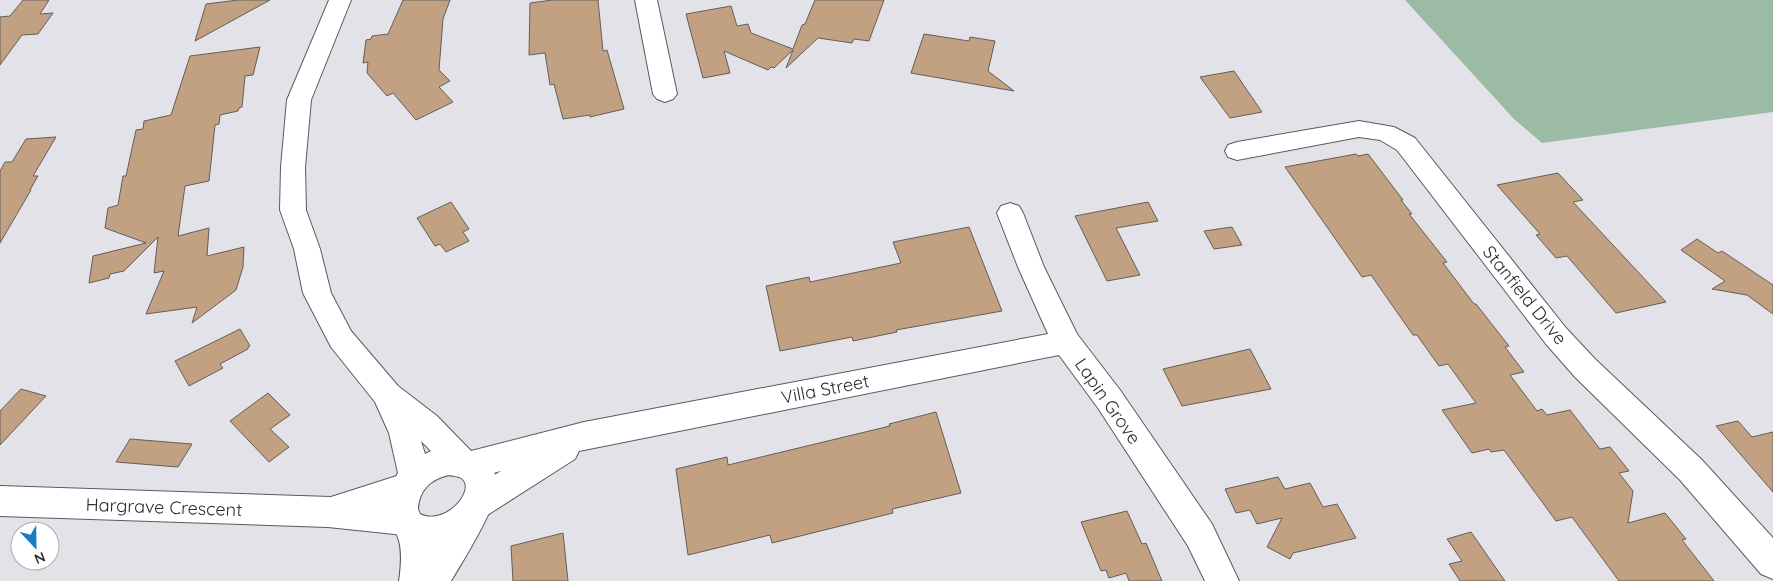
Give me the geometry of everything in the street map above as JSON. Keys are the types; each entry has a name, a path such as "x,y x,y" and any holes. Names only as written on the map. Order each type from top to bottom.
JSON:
{"street":[{"path":"340,0 299,100 293,167 293,210 307,249 317,293 341,340 387,395 426,425 466,463 479,472 482,492 433,581"},
{"path":"647,0 666,94"},
{"name":"Stanfield Drive","path":"1237,151 1359,128 1386,133 1406,144 1556,336 1592,374 1691,470 1773,563"},
{"name":"Lapin Grove","path":"1010,213 1031,267 1066,342 1109,399 1200,535 1222,581"},
{"name":"Villa Street","path":"466,463 584,436 1066,342"},
{"path":"387,395 404,433 410,482"},
{"name":"Villa Street","path":"474,509 584,436"},
{"path":"416,581 418,561 408,523 401,510 402,499 410,482 425,469 437,463 466,463"},
{"name":"Hargrave Crescent","path":"328,512 410,482"},
{"name":"Hargrave Crescent","path":"0,501 328,512 408,523"},
{"path":"408,523 422,532 434,532 460,523 474,509"}],"green space":[{"path":"1405,0 1773,0 1773,112 1542,143 1514,119"}],"building":[{"path":"23,0 49,0 40,14 53,13 38,34 22,35 0,65 0,17 10,16"},
{"path":"238,0 270,0 195,41 206,4"},
{"path":"403,0 450,0 443,19 439,70 450,81 439,87 453,102 416,120 393,93 387,96 367,73 368,62 363,63 366,40 371,39 372,36 388,34"},
{"path":"552,0 598,0 603,51 607,50 624,109 590,117 590,115 563,119 554,84 550,85 545,53 529,55 530,3"},
{"path":"815,0 884,0 869,41 854,39 852,43 818,38 786,68 793,50 774,68 771,67 768,70 724,51 730,73 703,78 686,14 731,6 737,26 748,24 751,33 793,49 802,25 805,24"},
{"path":"924,34 969,41 970,37 995,41 988,71 1014,91 911,73"},
{"path":"260,47 253,75 245,76 242,107 238,111 220,115 219,124 215,125 209,181 185,186 178,236 209,228 207,256 244,247 243,267 236,290 192,323 197,307 146,314 164,271 154,273 158,237 124,271 110,274 109,278 89,283 93,256 146,243 105,228 108,208 118,205 123,176 126,176 136,130 143,129 144,121 171,115 190,56"},
{"path":"1234,71 1262,112 1230,118 1200,77"},
{"path":"56,137 33,176 38,176 31,190 0,243 0,171 5,162 12,162 26,139"},
{"path":"1356,154 1358,156 1368,154 1412,214 1409,214 1447,262 1443,263 1509,346 1505,347 1524,372 1510,375 1537,411 1542,409 1547,415 1570,410 1600,449 1610,447 1629,471 1619,473 1633,491 1628,523 1665,513 1686,539 1682,540 1714,581 1619,581 1572,517 1556,521 1504,450 1491,452 1489,449 1472,453 1442,410 1476,403 1448,364 1439,366 1417,335 1413,335 1371,275 1362,277 1285,167"},
{"path":"1558,173 1583,200 1573,202 1666,302 1616,313 1567,256 1556,258 1536,235 1540,234 1497,185"},
{"path":"451,202 469,229 463,232 469,241 446,252 440,244 435,246 417,218"},
{"path":"1148,202 1158,221 1116,228 1140,275 1107,281 1075,216"},
{"path":"969,227 1002,311 896,330 897,332 853,341 852,337 780,351 766,286 809,277 810,282 901,263 893,242"},
{"path":"1232,227 1242,245 1214,249 1204,231"},
{"path":"1697,239 1718,253 1722,251 1773,285 1773,314 1747,295 1712,289 1725,281 1681,250"},
{"path":"240,329 250,346 248,349 220,364 223,368 189,386 175,361"},
{"path":"1250,349 1271,389 1182,406 1163,369"},
{"path":"21,389 46,396 0,445 0,411"},
{"path":"268,393 290,415 270,429 289,447 269,462 230,421"},
{"path":"936,412 961,493 892,509 893,513 772,543 770,535 688,555 676,469 727,457 728,465 890,426 889,424"},
{"path":"1738,421 1752,437 1773,432 1773,492 1716,426"},
{"path":"130,439 192,444 178,467 116,462"},
{"path":"1278,477 1285,489 1310,483 1323,507 1337,504 1356,538 1293,553 1290,559 1267,547 1282,518 1257,524 1250,510 1236,513 1225,489"},
{"path":"1127,511 1142,544 1146,543 1162,581 1129,581 1126,573 1109,578 1106,570 1101,571 1081,522"},
{"path":"1471,532 1505,581 1460,581 1449,564 1462,561 1447,539"},
{"path":"563,533 568,581 513,581 511,546"}]}
